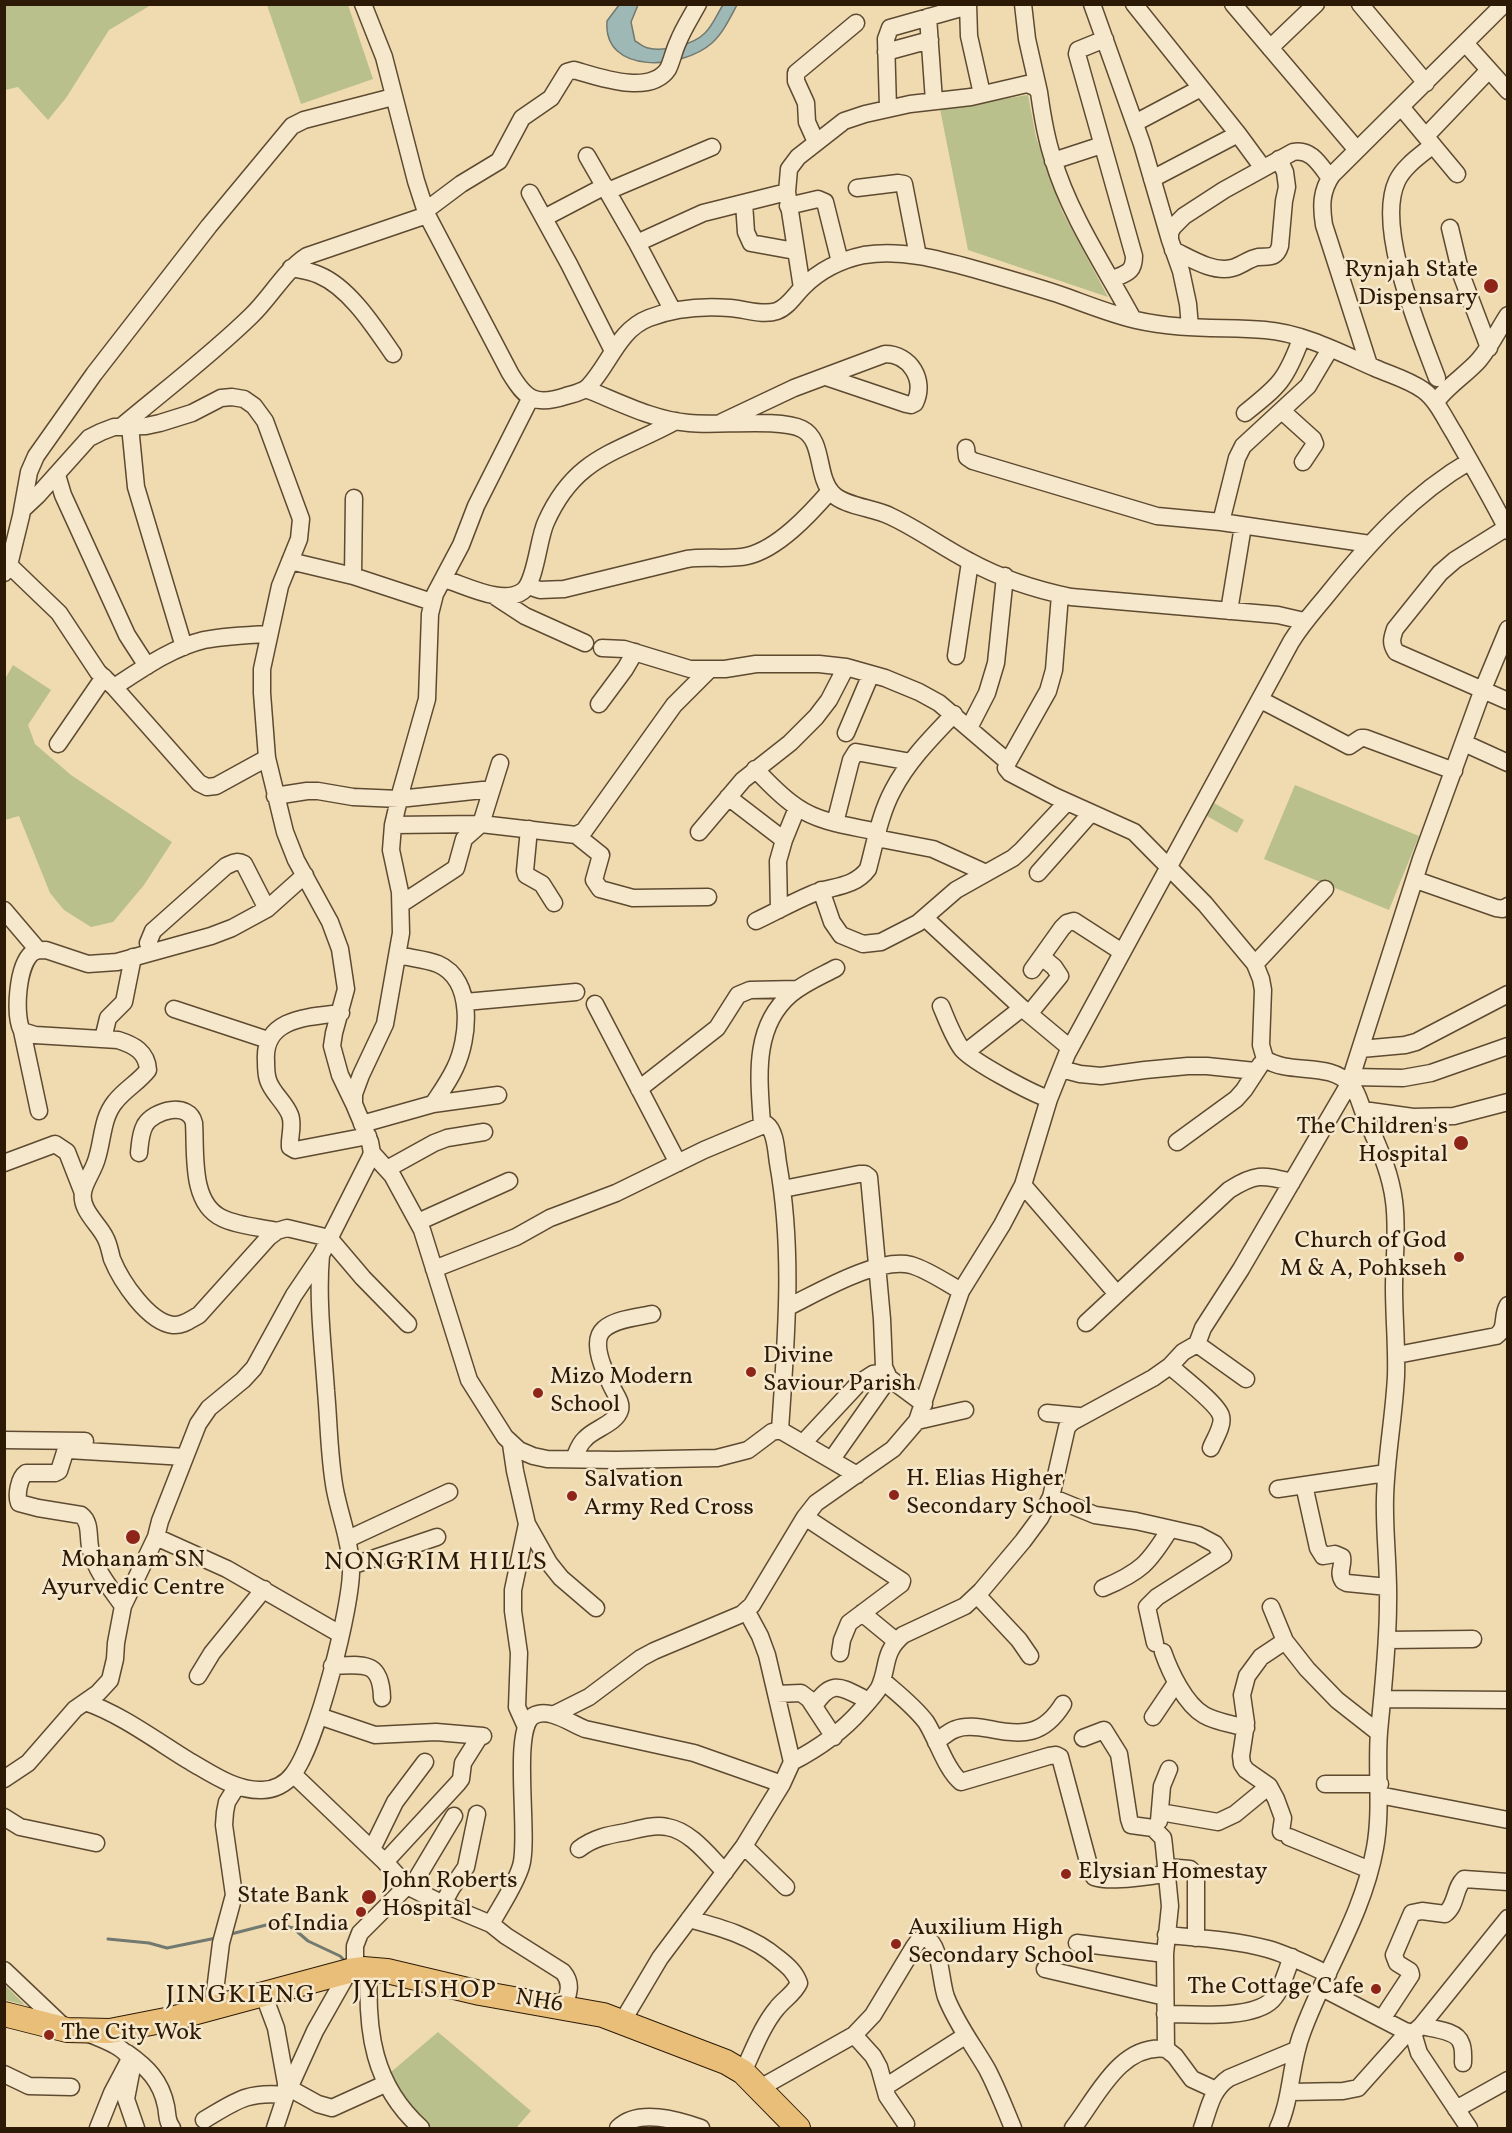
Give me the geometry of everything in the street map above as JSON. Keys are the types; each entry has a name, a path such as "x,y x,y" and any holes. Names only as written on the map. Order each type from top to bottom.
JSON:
{"highway":[{"name":"NH6","path":"4,2014 76,2030 110,2031 358,1970 418,1977 480,1993 603,2015 705,2052 742,2072 798,2128"}],"street":[{"path":"363,4 384,57 426,213 513,379 530,399 544,402 586,389 622,337 648,319 673,311 699,308 731,308 766,313 777,311 827,267 863,256 886,253 944,261 1046,290 1133,319 1157,324 1282,332 1404,380 1426,392 1436,403 1506,524 1440,573 1395,629 1392,646 1396,652 1508,701"},
{"path":"126,426 259,309 291,268 307,256 426,213 461,184 499,160 522,118 551,98 567,72 574,70 632,84 645,83 661,75 668,69 678,41 698,4"},
{"path":"1023,4 1026,33 1053,161 1066,192 1133,319"},
{"path":"1092,4 1135,123 1152,178 1180,271 1188,304 1190,327"},
{"path":"1134,4 1263,168"},
{"path":"1270,48 1316,4"},
{"path":"1360,4 1426,83"},
{"path":"888,108 886,39 891,28 968,5 969,36 982,94"},
{"path":"1235,5 1357,150"},
{"path":"1369,365 1324,225 1321,203 1323,192 1330,178 1465,44 1494,7"},
{"path":"928,17 934,101"},
{"path":"816,142 807,122 806,103 796,81 796,73 856,22"},
{"path":"1105,39 1084,46 1078,50 1077,54 1134,255 1134,265 1131,270 1111,280"},
{"path":"886,52 930,40"},
{"path":"1465,44 1508,92"},
{"path":"1437,378 1399,268 1392,230 1393,197 1401,174 1489,70"},
{"path":"802,288 795,251 787,179 792,163 816,142 852,118 888,108 982,94 1027,84 1035,87 1039,92"},
{"path":"1135,123 1201,88"},
{"path":"267,758 216,786 207,787 199,783 88,659 60,613 7,569 29,472 36,456 94,374 202,236 292,126 304,120 393,96"},
{"path":"1402,108 1457,174"},
{"path":"1152,178 1238,134"},
{"path":"1053,161 1102,145"},
{"path":"544,218 606,188 712,147"},
{"path":"1172,245 1170,233 1184,216 1293,152 1300,150 1312,156 1330,178"},
{"path":"587,156 638,243 673,311"},
{"path":"1172,245 1221,269 1231,268 1252,259 1274,256 1278,253 1287,187 1285,172 1279,159"},
{"path":"857,188 904,184 918,256"},
{"path":"530,193 613,351"},
{"path":"638,243 703,213 744,203 818,199 825,202 840,262"},
{"path":"744,203 746,232 751,243 795,251"},
{"path":"1450,228 1461,274 1489,348"},
{"path":"291,268 319,275 337,287 367,318 393,354"},
{"path":"1436,403 1442,393 1468,372 1489,348 1508,315"},
{"path":"1245,413 1282,382 1293,362 1301,339"},
{"path":"1221,522 1237,458 1243,446 1308,386 1330,349"},
{"path":"718,424 794,388 875,357 894,354 908,363 914,370 919,388 917,399 911,405 826,377"},
{"path":"1404,380 1437,378 1468,372"},
{"path":"586,389 645,413 676,421 767,424 801,428 814,440 830,490 843,500 900,520 970,562 1060,595 1278,615 1304,621"},
{"path":"22,510 90,438 107,429 146,426 177,418 221,398 244,399 254,406 265,421 301,519 299,539 280,586 262,669 267,758 275,796 296,860 330,922 340,949 346,989 334,1033 332,1046 334,1058 365,1130 372,1153 387,1169 418,1222 469,1380 511,1444 533,1456 547,1459 625,1460 717,1458 748,1450 772,1432 780,1430 857,1475"},
{"path":"354,1104 354,1094 361,1075 385,1024 398,955 401,904 392,861 393,825 427,699 432,602 476,506 530,399"},
{"path":"1282,411 1316,444 1303,462"},
{"path":"496,597 517,594 528,586 546,520 556,502 579,473 600,457 676,421"},
{"path":"126,426 136,487 184,647"},
{"path":"966,448 967,457 973,461 1165,517 1221,522 1370,544"},
{"path":"491,1924 521,1866 524,1851 521,1782 526,1727 530,1719 540,1714 555,1714 589,1697 648,1654 746,1610 752,1605 805,1517 824,1496 893,1449 917,1421 961,1291 1002,1225 1023,1185 1049,1100 1070,1048 1291,642 1304,621 1370,544 1412,502 1441,479 1470,461"},
{"path":"57,475 63,495 127,635 147,666"},
{"path":"528,586 552,591 703,556 746,556 774,543 811,512 830,490"},
{"path":"353,576 354,498"},
{"path":"1229,611 1243,526"},
{"path":"290,561 353,576 432,602"},
{"path":"956,656 970,562"},
{"path":"969,728 987,693 994,670 1005,576"},
{"path":"444,579 496,597 525,616 585,643"},
{"path":"1060,595 1054,670 1048,691 1006,768 1010,773 1066,802 1134,831 1205,904 1255,964 1263,990 1260,1065 1236,1099 1177,1142"},
{"path":"792,1762 816,1750 834,1737 869,1701 882,1680 886,1659 896,1641 903,1635 956,1611 977,1594 1023,1541 1040,1518 1051,1497 1067,1427 1079,1416 1121,1396 1170,1366 1183,1352 1197,1344 1203,1328 1220,1305 1351,1081 1422,859 1483,689 1508,629"},
{"path":"58,744 109,682 203,640 269,634"},
{"path":"602,648 624,649 676,666 709,670 756,664 819,664 871,674 919,692 954,714 1008,762"},
{"path":"599,704 635,652"},
{"path":"699,832 755,769 790,743 816,717 829,700 846,668"},
{"path":"576,835 584,831 674,705 709,670"},
{"path":"846,733 871,674"},
{"path":"1261,700 1345,744 1353,744 1365,738 1454,771"},
{"path":"756,921 821,891 846,885 863,876 868,869 893,788 911,762 954,714"},
{"path":"1464,742 1508,763"},
{"path":"836,822 851,760 856,752 911,762"},
{"path":"401,904 452,873 459,862 464,839 481,824 500,763"},
{"path":"755,769 797,808 814,816 933,849 986,873"},
{"path":"275,796 318,791 339,795 399,799 492,789"},
{"path":"728,797 784,840"},
{"path":"821,891 836,929 841,935 863,944 881,942 926,918 956,890 1022,850 1066,802"},
{"path":"779,910 778,861 797,808"},
{"path":"1038,873 1091,813"},
{"path":"393,825 481,824 576,835 601,855 594,880 600,890 633,898 708,897"},
{"path":"529,829 526,875 542,884 554,903"},
{"path":"153,952 148,943 153,931 226,866 238,861 244,864 267,909"},
{"path":"39,1111 22,1032 11,1004 22,972 32,953 38,950 51,952 88,964 117,962 211,936 267,909 305,875"},
{"path":"1416,880 1496,908 1503,909 1508,906"},
{"path":"1255,964 1325,889"},
{"path":"4,910 38,950"},
{"path":"926,918 1025,1011 1070,1048"},
{"path":"966,1052 1025,1011 1058,980 1060,976 1058,971 1037,964 1067,923 1074,921 1122,952"},
{"path":"398,955 438,964 450,972 459,984 465,1002 465,1025 456,1067 433,1104"},
{"path":"103,1039 108,1018 124,1002 134,957"},
{"path":"762,1124 759,1076 763,1036 772,1017 790,994 836,968"},
{"path":"639,1089 717,1028 738,995 750,990 797,989"},
{"path":"465,1002 576,992"},
{"path":"1361,1049 1405,1046 1416,1042 1508,994"},
{"path":"595,1004 678,1163"},
{"path":"940,1006 966,1052 1036,1095 1049,1100"},
{"path":"174,1010 268,1040"},
{"path":"341,1013 300,1018 284,1025 268,1040 265,1052 267,1078 291,1117 290,1147 295,1150 365,1130 433,1104 498,1095"},
{"path":"22,1032 34,1035 103,1039 130,1044 141,1051 148,1062 148,1070 141,1079 115,1101 109,1112 97,1159 83,1193"},
{"path":"1061,1069 1101,1076 1188,1066 1273,1064 1316,1068 1351,1081 1403,1078 1431,1073 1508,1046"},
{"path":"1278,2128 1291,2092 1296,2050 1302,2033 1354,1918 1370,1870 1375,1847 1379,1790 1379,1733 1384,1699 1387,1640 1386,1473 1397,1355 1394,1291 1396,1221 1394,1199 1385,1160 1351,1081"},
{"path":"1363,1110 1413,1117 1454,1116 1508,1102"},
{"path":"140,1153 144,1127 150,1120 168,1111 189,1112 193,1115 198,1180 206,1204 213,1213 230,1221 277,1231"},
{"path":"434,1269 516,1237 550,1218 616,1193 762,1124 770,1127 774,1137 783,1189 789,1256 780,1430"},
{"path":"387,1169 447,1138 484,1132"},
{"path":"4,1163 56,1144 67,1152 83,1193 85,1206 105,1236 112,1259 134,1295 157,1318 173,1325 186,1323 199,1315 269,1237 287,1228 329,1238 363,1278 408,1324"},
{"path":"4,1779 28,1763 75,1709 98,1693 110,1680 123,1606 156,1537 160,1521 198,1424 209,1408 254,1368 308,1272 321,1255 372,1153"},
{"path":"783,1189 859,1174 869,1177 887,1375 832,1460"},
{"path":"1086,1323 1229,1190 1246,1180 1263,1175 1292,1182"},
{"path":"418,1222 509,1181"},
{"path":"1023,1185 1117,1294"},
{"path":"85,1702 140,1731 218,1778 249,1789 270,1789 285,1782 304,1756 319,1716 349,1600 351,1566 348,1539 335,1489 322,1337 321,1255"},
{"path":"788,1307 877,1267 897,1263 921,1269 961,1291"},
{"path":"1397,1355 1496,1336 1504,1327 1504,1311 1508,1305"},
{"path":"574,1459 586,1437 617,1416 621,1409 602,1368 598,1345 599,1335 603,1329 612,1324 652,1314"},
{"path":"1197,1344 1246,1378"},
{"path":"1170,1366 1215,1407 1221,1417 1221,1424 1211,1448"},
{"path":"803,1443 859,1383 873,1374 887,1375 924,1404"},
{"path":"917,1421 965,1410"},
{"path":"1047,1413 1079,1416"},
{"path":"4,1440 124,1441 186,1452"},
{"path":"511,1444 527,1524 549,1563 561,1578 596,1608"},
{"path":"123,1606 94,1561 85,1518 81,1515 20,1503 17,1500 21,1477 26,1473 59,1471 65,1452 68,1450 186,1452"},
{"path":"1278,1490 1386,1473"},
{"path":"1304,1485 1318,1548 1323,1556 1335,1554 1342,1557 1340,1571 1343,1581 1388,1587"},
{"path":"348,1539 449,1492"},
{"path":"1051,1497 1082,1517 1095,1515 1170,1529 1215,1544 1223,1555 1157,1597 1147,1607 1159,1648 1176,1683 1201,1713 1246,1728"},
{"path":"805,1517 902,1581 898,1587 849,1623 845,1630 840,1653"},
{"path":"526,1727 519,1713 517,1702 520,1673 513,1590 527,1524"},
{"path":"1103,1588 1143,1567 1170,1529"},
{"path":"156,1537 227,1569 340,1634"},
{"path":"351,1566 437,1537"},
{"path":"198,1676 213,1653 264,1589"},
{"path":"977,1594 1019,1640 1030,1656"},
{"path":"1271,1607 1285,1641 1323,1687 1379,1733"},
{"path":"622,2022 648,1978 744,1846 782,1784 792,1762 760,1636 746,1610"},
{"path":"862,1612 896,1641"},
{"path":"1387,1640 1473,1639"},
{"path":"1285,1641 1261,1657 1247,1676 1242,1695 1246,1728 1241,1749 1242,1764 1246,1770 1269,1786 1283,1818 1285,1834 1370,1870"},
{"path":"332,1666 366,1665 372,1668 382,1685 382,1698"},
{"path":"882,1680 918,1712 953,1774 961,1782 1056,1755 1060,1757 1094,1877 1112,1879 1190,1869 1196,1875 1196,1938"},
{"path":"1153,1717 1176,1683"},
{"path":"814,1706 825,1691 835,1687 845,1689 869,1701"},
{"path":"776,1694 801,1693 814,1706 834,1737"},
{"path":"1384,1699 1508,1700"},
{"path":"936,1742 958,1728 966,1727 1013,1734 1031,1732 1047,1724 1064,1704"},
{"path":"555,1714 568,1723 585,1729 694,1753 782,1784"},
{"path":"319,1716 375,1735 436,1732 481,1736 463,1763 458,1783 385,1862"},
{"path":"1083,1738 1104,1730 1119,1754 1131,1825 1153,1828 1163,1838 1170,1906 1165,1954 1166,2049"},
{"path":"372,1849 395,1802 425,1762"},
{"path":"1158,1831 1162,1786 1169,1769"},
{"path":"293,1774 409,1887 443,1905 491,1924 563,1972 570,1987 564,2007"},
{"path":"1325,1784 1379,1790 1508,1820"},
{"path":"213,2007 223,1936 234,1895 225,1812 227,1802 237,1786"},
{"path":"1160,1812 1218,1822 1235,1814 1269,1786"},
{"path":"443,1905 466,1867 477,1814"},
{"path":"421,2128 396,2102 377,2064 355,1946 360,1933 409,1887 454,1816"},
{"path":"4,1817 20,1827 96,1843"},
{"path":"579,1849 603,1836 656,1826 668,1827 692,1839 724,1872"},
{"path":"744,1846 786,1887"},
{"path":"1382,2019 1411,1976 1410,1971 1395,1960 1394,1955 1412,1914 1422,1911 1445,1914 1452,1906 1460,1882 1464,1879 1508,1882"},
{"path":"1291,2092 1343,2091 1358,2088 1414,2030 1508,1918"},
{"path":"689,1919 732,1931 753,1940 790,1968 799,1983 777,2008 742,2072"},
{"path":"1166,1935 1267,1949 1292,1957 1382,2019 1414,2030 1449,2033 1458,2038 1462,2044 1463,2063"},
{"path":"760,2088 854,2035 873,2015 919,1940 926,1938 931,1940 937,1952 941,1981 952,2013 993,2083 1013,2128"},
{"path":"1077,1943 1165,1954"},
{"path":"1165,2014 1241,2013 1264,2006 1278,1992 1292,1957"},
{"path":"4,1970 76,2030 131,2056 144,2065 152,2075 164,2101 167,2121 172,2128"},
{"path":"275,2128 315,2031 358,1970"},
{"path":"1046,1970 1165,1997"},
{"path":"263,1994 276,2028 288,2092"},
{"path":"1414,2030 1419,2053 1469,2128"},
{"path":"854,2035 873,2056 892,2105 906,2124"},
{"path":"885,2087 965,2036"},
{"path":"1073,2128 1114,2071 1123,2063 1144,2052 1159,2048 1166,2049 1174,2056 1192,2079 1216,2090"},
{"path":"1202,2128 1216,2090 1229,2078 1296,2050"},
{"path":"98,2128 112,2092 131,2056"},
{"path":"131,2056 126,2099 136,2128"},
{"path":"4,2074 29,2086 71,2087"},
{"path":"1456,2109 1508,2080"},
{"path":"204,2120 248,2096 288,2092 332,2108 385,2084"},
{"path":"618,2128 631,2120 643,2118 676,2121 701,2128"}],"green space":[{"path":"4,5 151,5 109,30 66,98 48,120 18,87 5,90"},
{"path":"267,5 348,5 373,79 301,104"},
{"path":"1028,95 1036,137 1062,211 1108,297 968,250 940,109"},
{"path":"13,665 51,690 28,725 35,744 71,775 172,842 144,885 113,922 91,927 64,910 50,893 19,816 5,820 5,679"},
{"path":"1295,785 1419,836 1389,910 1264,859"},
{"path":"1214,803 1244,820 1237,833 1207,816"},
{"path":"5,1985 25,2005 5,2000"},
{"path":"438,2032 531,2111 516,2128 432,2128 407,2103 396,2088 391,2072"}],"water":[{"path":"619,5 638,5 631,22 635,41 646,47 662,49 686,44 700,37 710,27 723,5 737,5 720,35 699,52 665,62 647,62 631,59 618,51 609,39 607,21"}],"waterway":[{"path":"231,1934 274,1923 293,1928 308,1941 340,1956 345,1961"},
{"path":"108,1939 149,1943 167,1948 216,1938"}],"place":[{"name":"Rynjah State Dispensary","path":"1491,286"},
{"name":"The Children's Hospital","path":"1461,1143"},
{"name":"Church of God M & A, Pohkseh","path":"1459,1257"},
{"name":"Divine Saviour Parish","path":"751,1372"},
{"name":"Mizo Modern School","path":"538,1393"},
{"name":"H. Elias Higher Secondary School","path":"894,1495"},
{"name":"Salvation Army Red Cross","path":"572,1496"},
{"name":"Mohanam SN Ayurvedic Centre","path":"133,1537"},
{"name":"Elysian Homestay","path":"1066,1874"},
{"name":"John Roberts Hospital","path":"369,1897"},
{"name":"State Bank of India","path":"361,1912"},
{"name":"Auxilium High Secondary School","path":"896,1944"},
{"name":"The Cottage Cafe","path":"1376,1989"},
{"name":"The City Wok","path":"49,2035"}],"district":[{"name":"NONGRIM HILLS","path":"436,1564"},
{"name":"JYLLISHOP","path":"425,1992"},
{"name":"JINGKIENG","path":"241,1997"}]}
